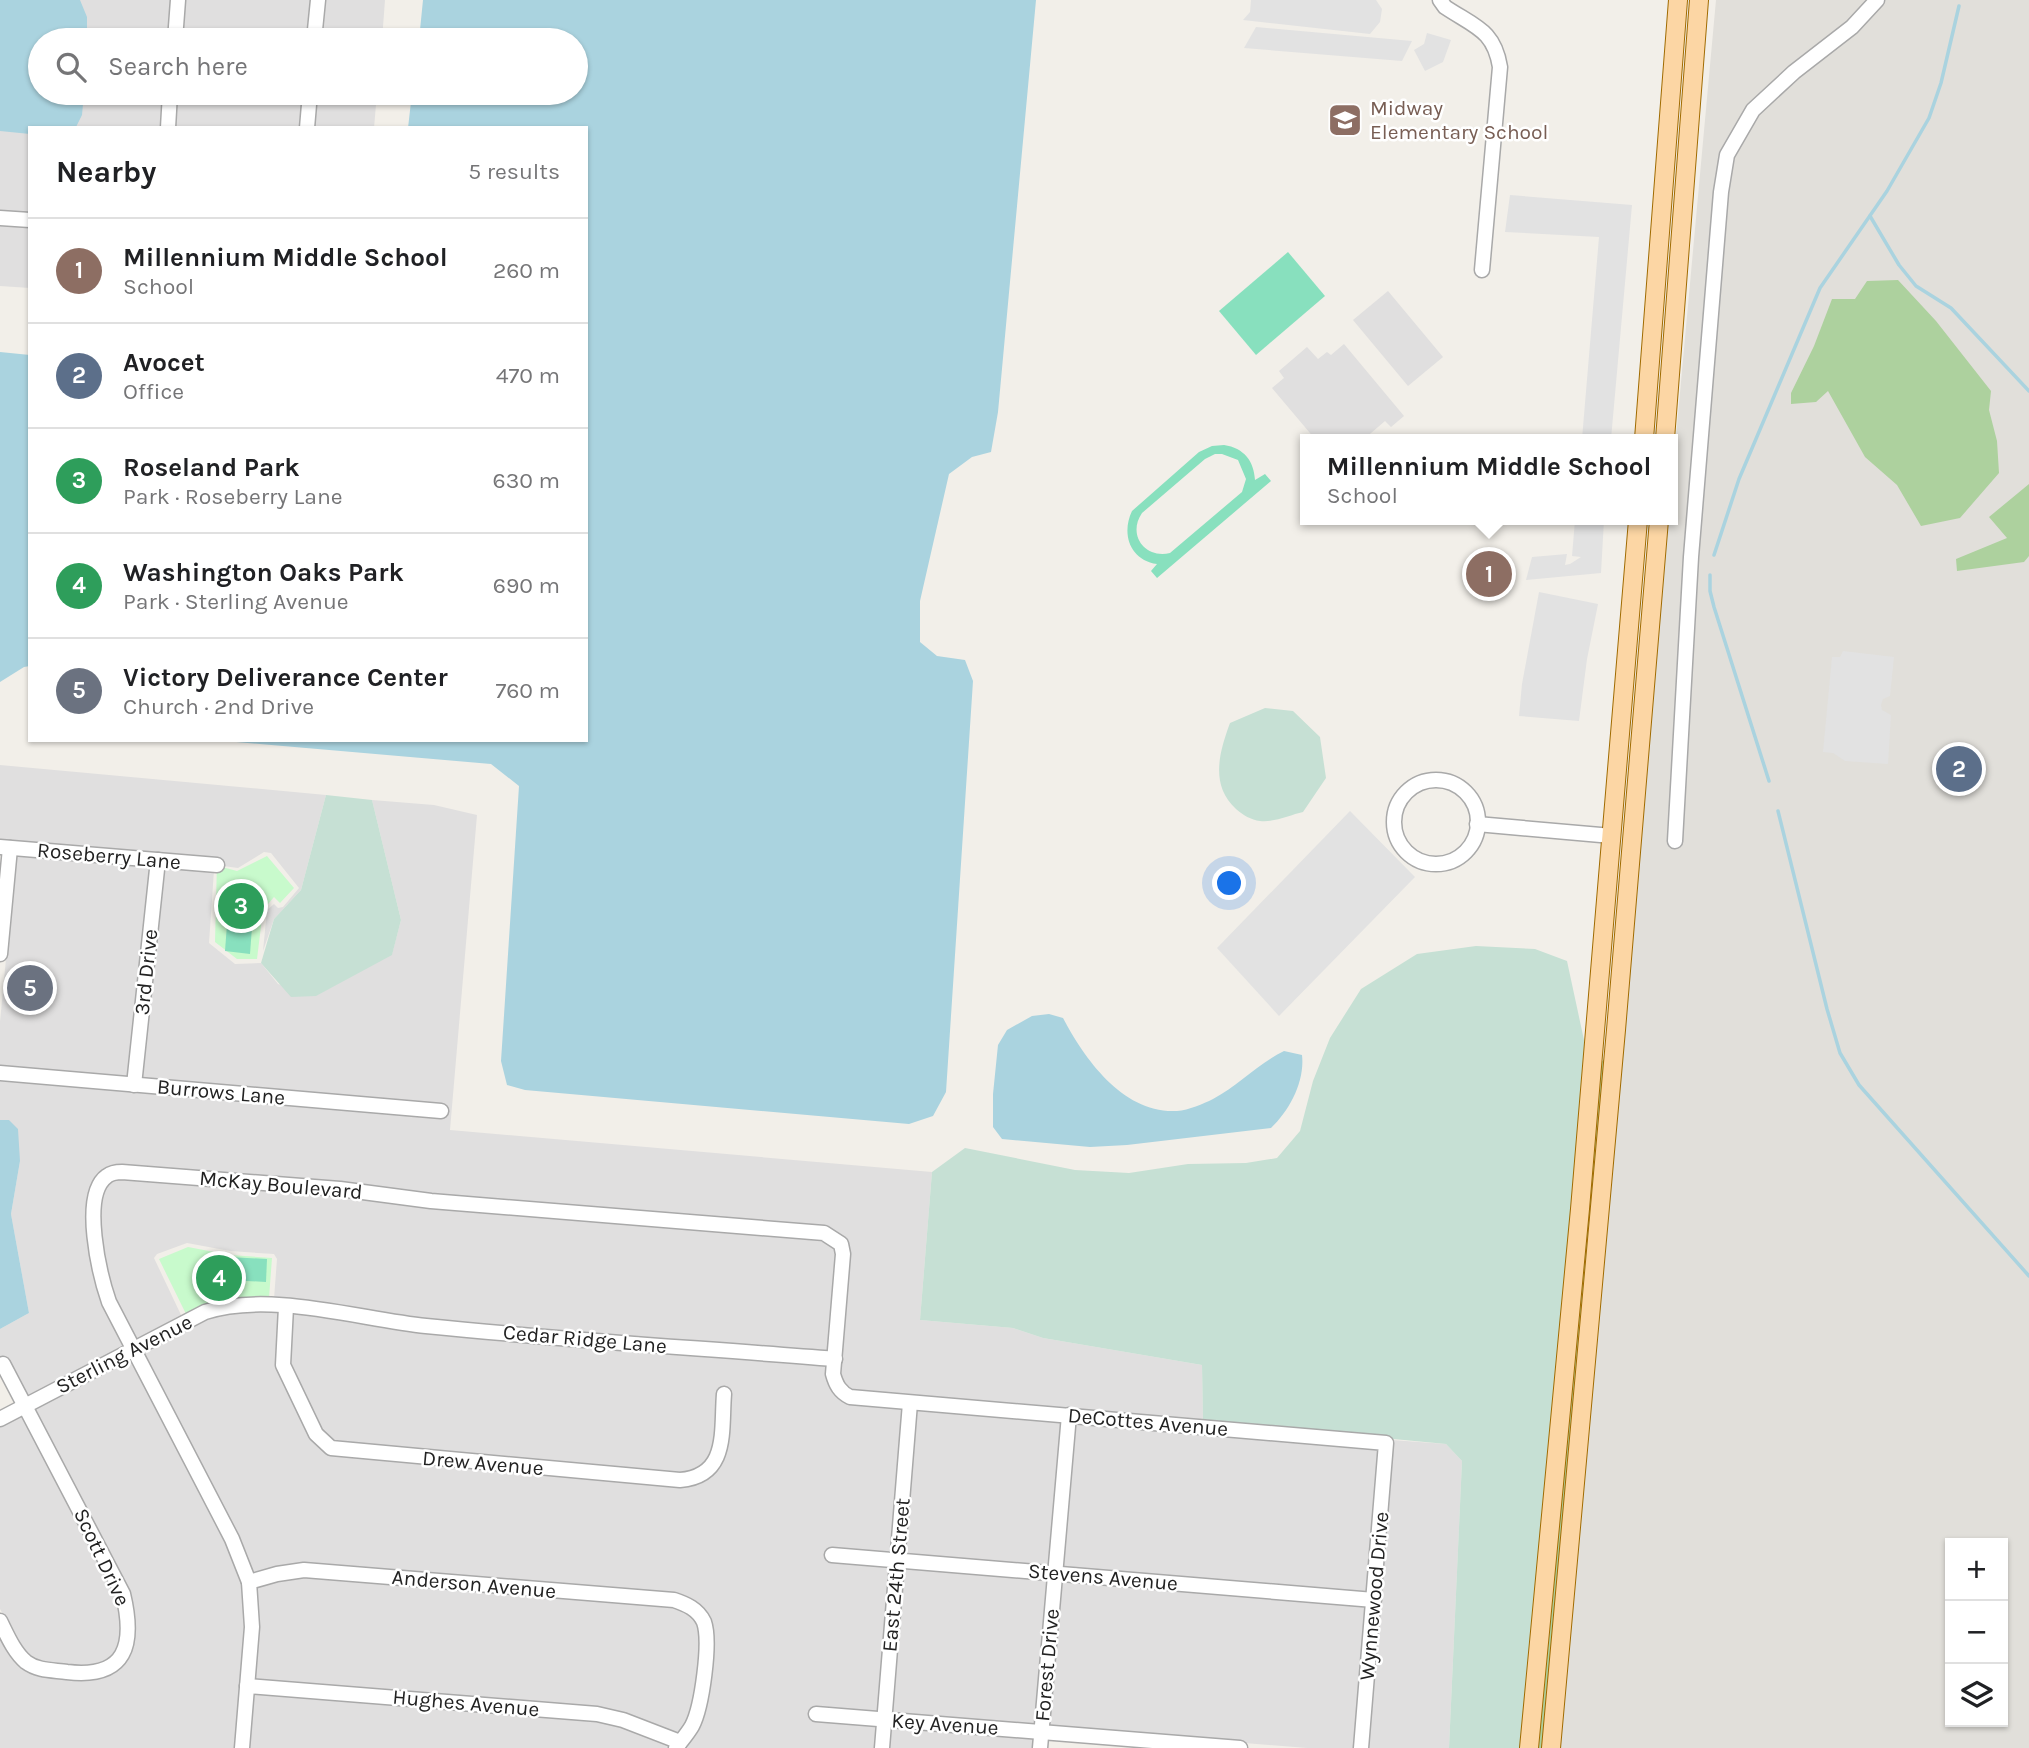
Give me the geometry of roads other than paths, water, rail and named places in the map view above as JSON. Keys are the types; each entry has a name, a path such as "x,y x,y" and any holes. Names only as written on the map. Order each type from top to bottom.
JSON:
{"main road":[{"path":"1644,434 1678,0"},
{"path":"1665,434 1699,0"},
{"path":"1529,1748 1580,1209 1638,525"},
{"path":"1551,1748 1659,525"}],"street":[{"path":"176,28 178,0"},
{"path":"315,28 318,0"},
{"path":"1440,0 1445,7 1490,37 1497,49 1500,67 1482,270"},
{"path":"1675,841 1690,556 1721,192 1727,155 1753,110 1766,96 1852,27 1877,0"},
{"path":"168,126 169,105"},
{"path":"307,126 309,105"},
{"path":"0,218 28,220"},
{"path":"1439,781 1455,785 1467,795 1475,810 1478,824 1472,841 1462,854 1448,862 1432,864 1417,859 1404,849 1396,835 1394,819 1399,803 1409,790 1423,783 1439,781"},
{"path":"1478,824 1612,836"},
{"path":"0,954 5,848"},
{"name":"Roseberry Lane","path":"5,848 217,865"},
{"name":"3rd Drive","path":"134,1084 158,860"},
{"name":"Burrows Lane","path":"0,1073 441,1111"},
{"name":"McKay Boulevard","path":"242,1748 252,1627 248,1583 232,1539 109,1301 100,1277 93,1211 95,1195 107,1175 122,1172 340,1189 431,1201 824,1233 841,1244 843,1254 833,1374 836,1384 842,1393 861,1399 910,1403"},
{"name":"Sterling Avenue","path":"0,1419 205,1312 240,1305 336,1313"},
{"name":"Drew Avenue","path":"286,1307 282,1365 316,1434 331,1448 692,1479 702,1475 716,1460 724,1394"},
{"name":"Cedar Ridge Lane","path":"336,1313 424,1326 835,1359"},
{"name":"Scott Drive","path":"0,1621 16,1651 27,1662 40,1669 78,1673 111,1668 122,1657 128,1635 128,1614 123,1594 3,1364"},
{"name":"DeCottes Avenue","path":"910,1403 1386,1443"},
{"name":"East 24th Street","path":"882,1748 910,1403"},
{"name":"Forest Drive","path":"1040,1748 1069,1415"},
{"name":"Wynnewood Drive","path":"1362,1748 1386,1443"},
{"name":"Stevens Avenue","path":"832,1555 1374,1600"},
{"name":"Anderson Avenue","path":"248,1583 277,1574 304,1570 674,1600 686,1604 697,1611 704,1622 706,1634 700,1705 692,1726 678,1745"},
{"name":"Hughes Avenue","path":"247,1686 597,1714 623,1720 678,1745"},
{"name":"Key Avenue","path":"816,1714 1240,1748"}],"water":[{"path":"0,0 80,0 87,17 87,28 28,28 28,105 83,105 76,126 28,126 28,134 0,131"},
{"path":"423,0 1036,0 998,412 991,452 972,457 949,474 920,601 920,642 937,656 965,660 973,681 946,1092 933,1116 909,1124 525,1090 507,1085 501,1061 519,786 491,764 237,742 588,742 588,126 408,126 411,105 588,105 588,28 420,28"},
{"path":"0,352 28,355 28,666 0,682"},
{"path":"1049,1014 1063,1018 1083,1051 1108,1081 1140,1104 1158,1110 1177,1111 1209,1101 1284,1051 1302,1055 1299,1085 1290,1104 1271,1128 1090,1147 1002,1139 993,1127 998,1045 1007,1030 1032,1016"},
{"path":"0,1120 9,1120 18,1129 20,1161 11,1214 29,1313 0,1329"}],"waterway":[{"path":"1714,555 1739,479 1820,288 1887,191 1929,118 1941,83 1959,6"},
{"path":"1870,216 1899,265 1916,286 1951,308 2029,391"},
{"path":"1710,575 1714,607 1769,781"},
{"path":"1778,811 1840,1053 1859,1085 2029,1276"}],"place":[{"name":"Midway Elementary School","path":"1345,120"},
{"name":"Millennium Middle School","path":"1489,574"},
{"name":"Avocet","path":"1959,769"},
{"name":"Roseland Park","path":"241,906"},
{"name":"Victory Deliverance Center","path":"30,988"},
{"name":"Washington Oaks Park","path":"219,1278"}]}
